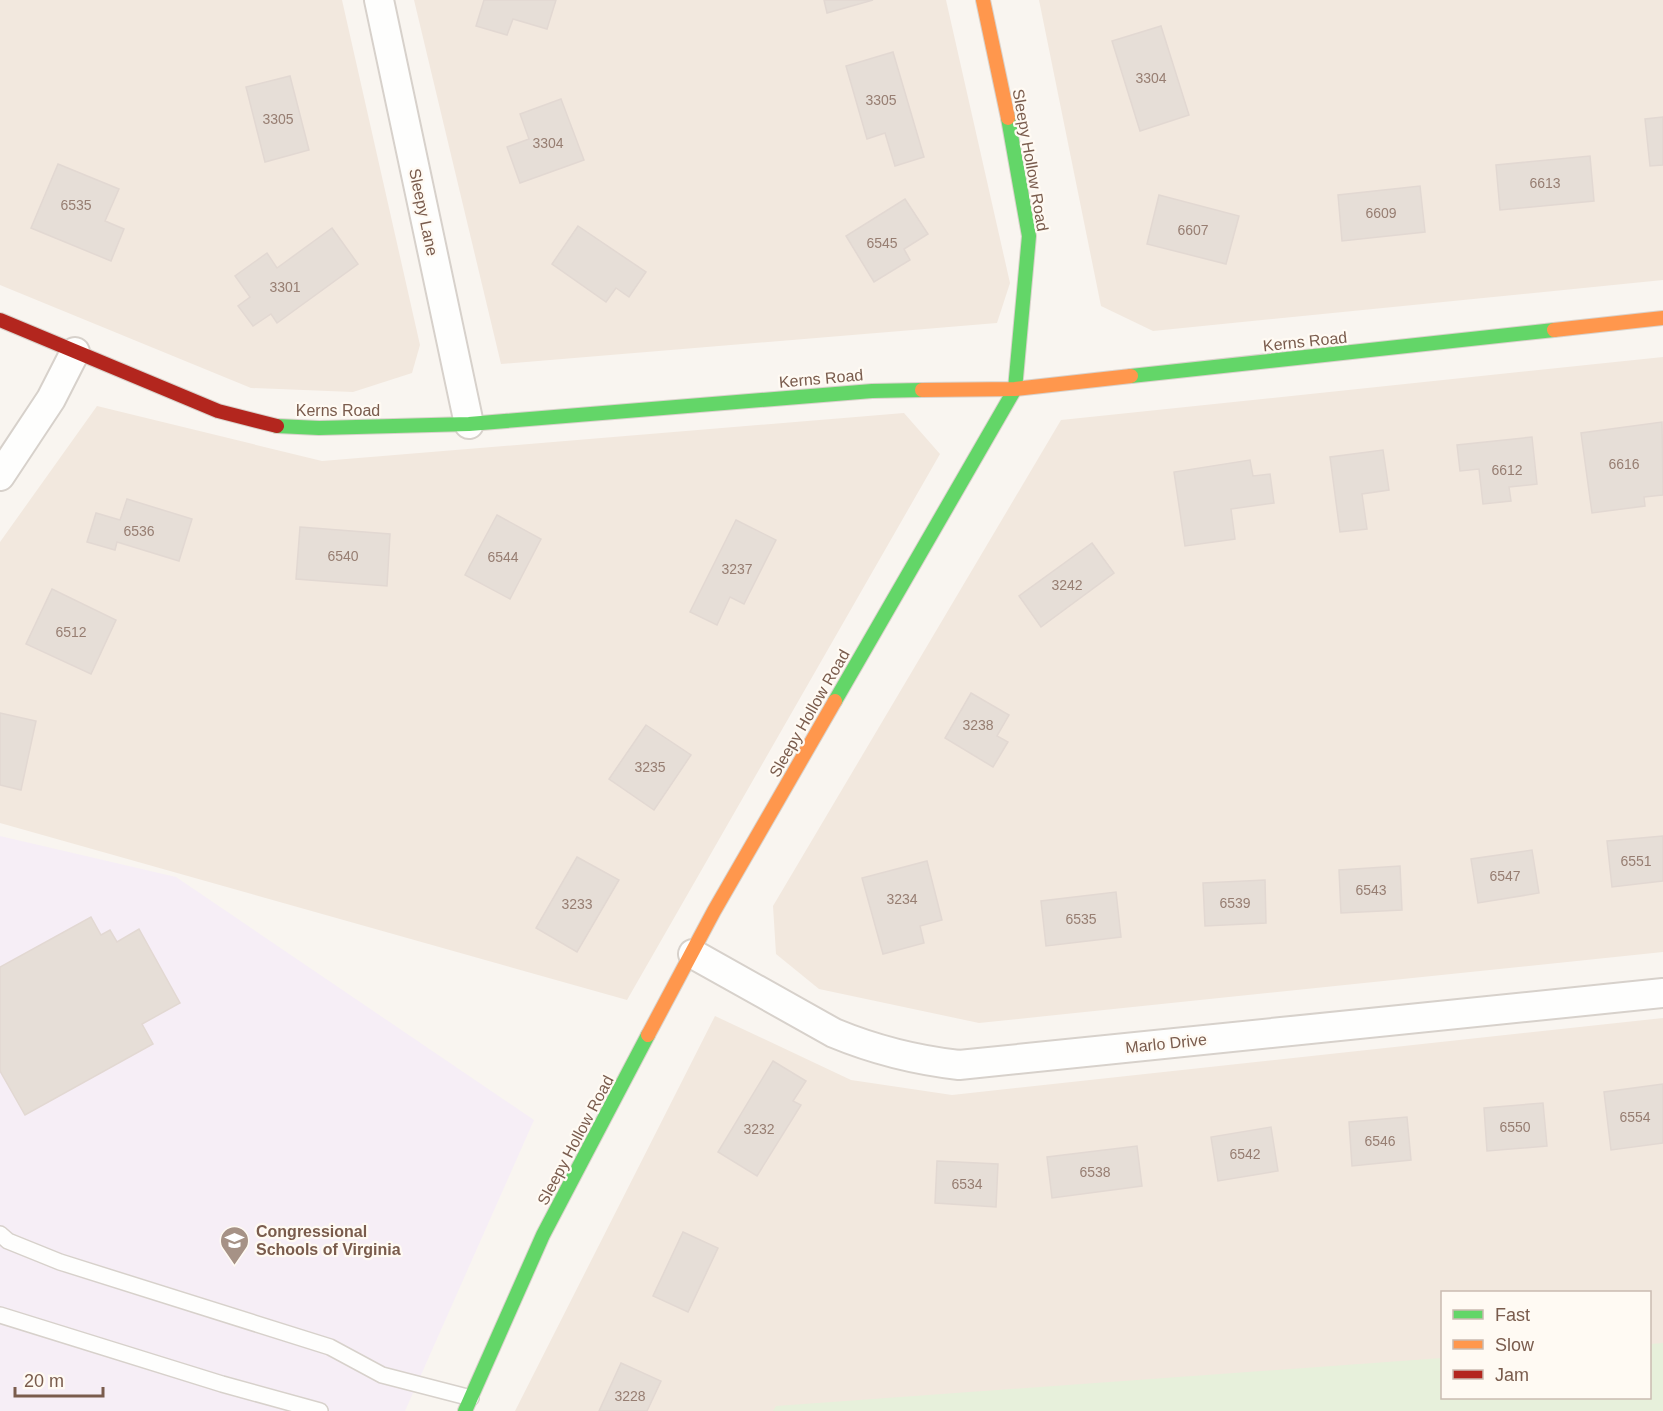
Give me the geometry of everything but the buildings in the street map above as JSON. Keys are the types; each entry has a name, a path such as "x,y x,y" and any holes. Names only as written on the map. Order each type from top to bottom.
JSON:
{"street":[{"name":"Sleepy Lane","path":"379,0 469,424"},
{"name":"Sleepy Hollow Road","path":"468,1405 543,1235 714,911 1015,389 1029,236 1015,149 983,0"},
{"name":"Kerns Road","path":"0,320 218,411 277,426 319,428 469,424 872,391 1015,389 1663,318"},
{"path":"0,476 41,415 75,352"},
{"name":"Marlo Drive","path":"693,954 834,1033 859,1043 927,1061 959,1065 1663,993"}],"lane":[{"path":"0,1234 8,1241 60,1262 330,1347 382,1375 468,1405"},
{"path":"0,1315 222,1384 320,1411"}],"shaded area":[{"path":"0,0 342,0 420,345 412,373 353,392 251,388 0,285"},
{"path":"414,0 946,0 1010,283 997,323 501,364"},
{"path":"1039,0 1663,0 1663,280 1153,331 1101,306"},
{"path":"1663,357 1663,952 979,1023 819,989 776,954 773,906 1061,420"},
{"path":"97,406 322,461 904,413 940,454 627,1000 0,823 0,542"},
{"name":"Congressional Schools of Virginia","path":"0,836 176,877 534,1120 405,1411 0,1411"},
{"path":"715,1016 851,1080 952,1095 1663,1018 1663,1364 1651,1365 1651,1291 1441,1291 1441,1387 1213,1411 515,1411"}],"green space":[{"path":"1663,1343 1663,1411 773,1411 776,1406 1441,1358 1441,1399 1651,1399 1651,1344"}],"traffic: fast":[{"path":"835,701 1015,389 1029,236 1008,118"},
{"path":"1131,376 1554,330"},
{"path":"277,426 319,428 469,424 872,391 922,390"},
{"path":"465,1411 543,1235 648,1035"}],"traffic: slow":[{"path":"983,0 1008,118"},
{"path":"1554,330 1663,318"},
{"path":"922,390 1015,389 1131,376"},
{"path":"648,1035 714,911 835,701"}],"traffic: jam":[{"path":"0,320 218,411 277,426"}],"place":[{"name":"Congressional Schools of Virginia","path":"235,1266"}]}
